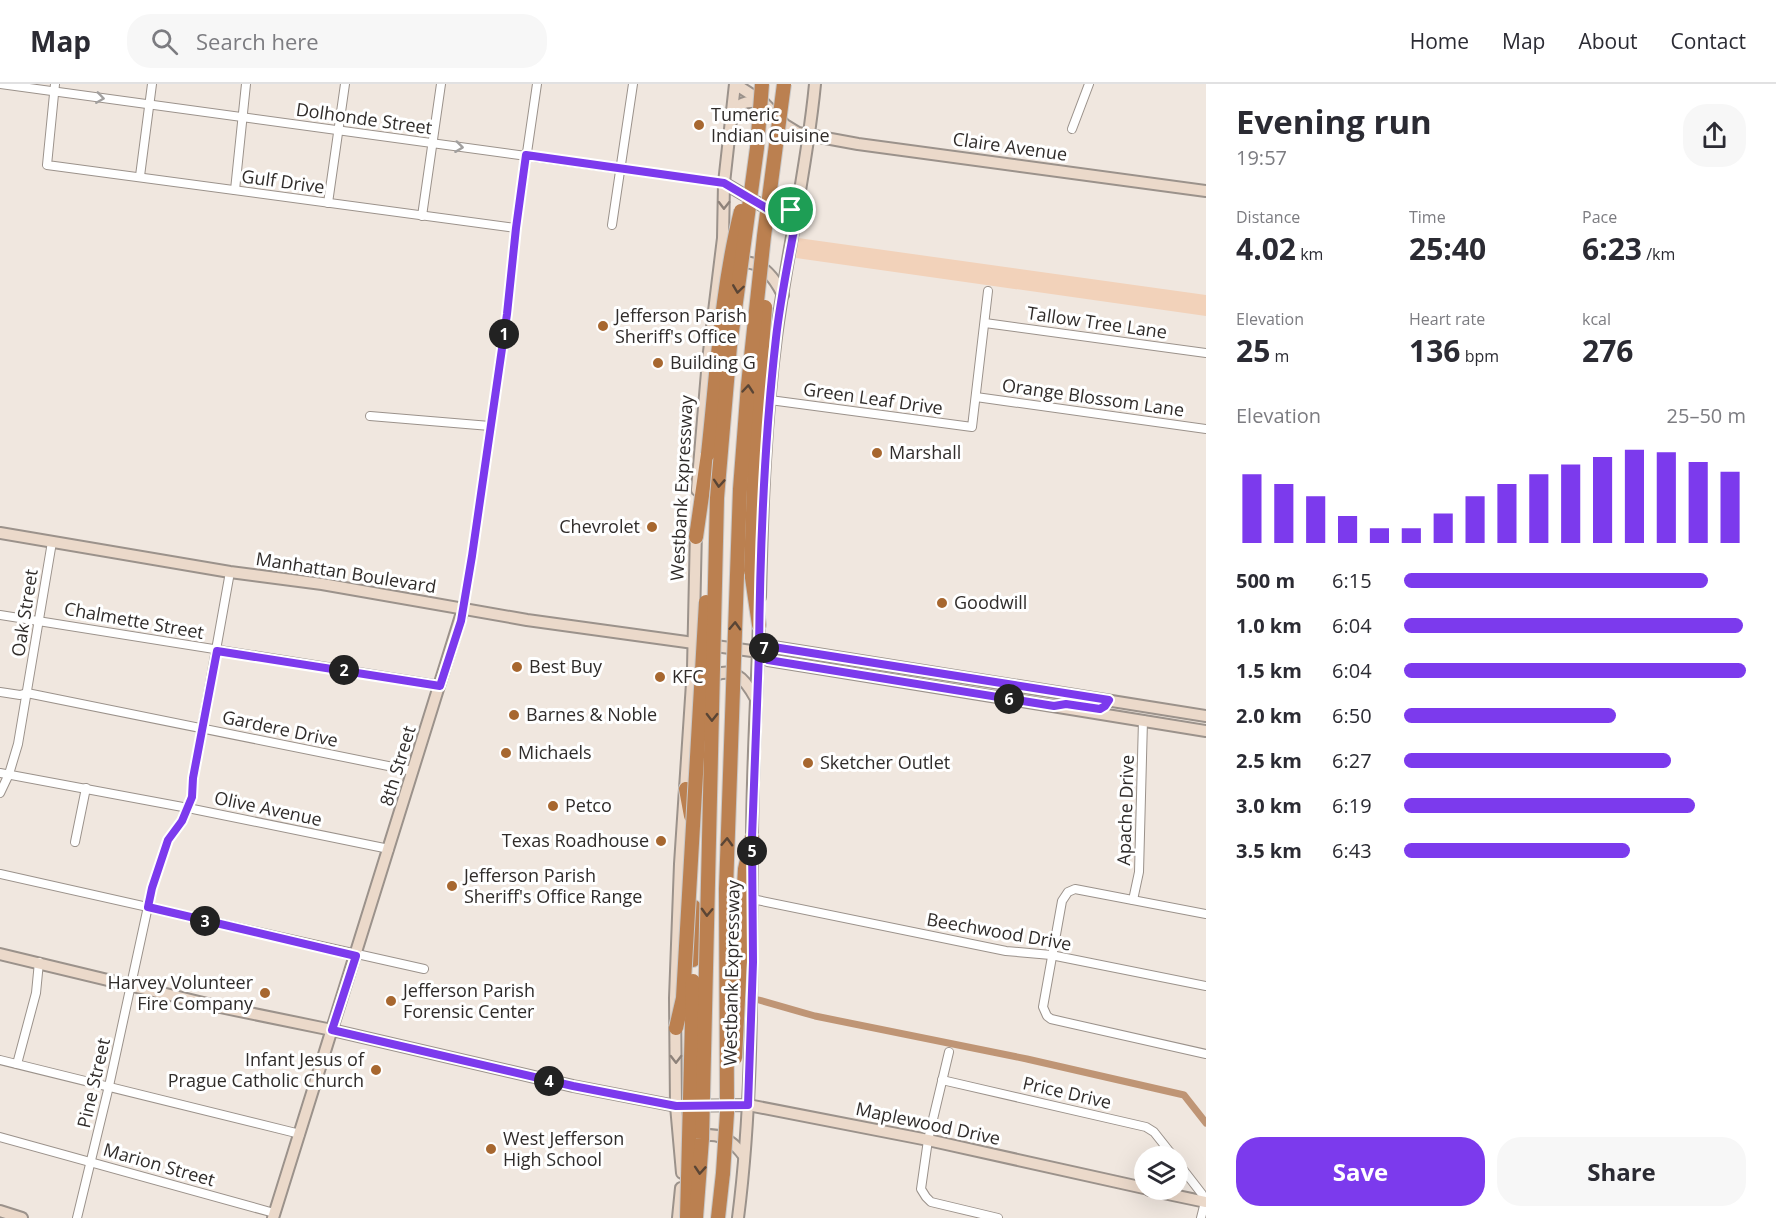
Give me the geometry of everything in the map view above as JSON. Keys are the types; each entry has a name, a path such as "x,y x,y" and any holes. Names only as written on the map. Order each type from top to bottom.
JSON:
{"highway":[{"name":"Westbank Expressway","path":"696,1218 702,1139 717,498 730,346 757,148 762,84"},
{"name":"Westbank Expressway","path":"718,1218 727,1113 726,889 740,489 748,385 764,236 784,84"},
{"path":"696,537 708,454 727,283 734,239 757,148"},
{"path":"759,626 751,571 756,425 768,252 764,236"},
{"path":"676,1028 683,998 706,601 716,575"},
{"path":"686,789 696,841 687,1218"},
{"path":"723,1173 731,1138 748,898 745,869 752,838"}],"street":[{"name":"Dolhonde Street","path":"0,84 55,88 149,105 724,183"},
{"path":"140,176 152,84"},
{"path":"235,190 246,84"},
{"path":"328,203 345,84"},
{"path":"422,216 441,84"},
{"name":"8th Street","path":"274,1216 463,609 507,314 516,228 537,84"},
{"path":"612,225 633,84"},
{"name":"Claire Avenue","path":"735,84 763,102 785,124 798,133 810,136 1206,191"},
{"name":"Westbank Expressway","path":"678,1218 683,1167 676,1106 676,962 692,692 697,489 705,387 723,238 724,183 735,84"},
{"path":"752,838 761,543 770,400 776,336 810,136 815,84"},
{"path":"1072,129 1089,84"},
{"name":"Gulf Drive","path":"55,88 47,165 516,228"},
{"path":"732,111 747,101 763,102"},
{"path":"724,183 773,212 791,210 799,203"},
{"path":"717,285 737,264 757,265 775,278 783,296"},
{"path":"975,397 988,291"},
{"name":"Tallow Tree Lane","path":"985,323 1206,353"},
{"name":"Green Leaf Drive","path":"770,400 972,427 975,397"},
{"name":"Orange Blossom Lane","path":"975,397 1206,429"},
{"path":"370,416 490,426"},
{"name":"Manhattan Boulevard","path":"0,533 230,572 322,584 463,609 759,652 768,660 1206,731"},
{"name":"Oak Street","path":"0,793 9,774 18,744 52,542"},
{"name":"Pine Street","path":"77,1218 109,1086 152,888 168,840 182,821 192,797 193,778 230,572"},
{"name":"Chalmette Street","path":"0,615 440,686"},
{"name":"Manhattan Boulevard","path":"759,652 767,646 1201,715"},
{"path":"818,668 822,664 839,666 849,659"},
{"path":"692,692 710,677 727,673 742,678 756,699"},
{"name":"Gardere Drive","path":"0,692 20,695 27,693 413,771"},
{"path":"1054,706 1066,704 1100,709 1109,700"},
{"path":"1143,720 1152,714 1189,718 1201,715"},
{"name":"Apache Drive","path":"1133,900 1139,872 1143,720"},
{"name":"Olive Avenue","path":"0,773 389,849"},
{"path":"75,842 86,788"},
{"path":"0,874 356,956 423,969"},
{"path":"1206,914 1075,889 1066,894 1062,900 1043,1002 1044,1012 1051,1019 1206,1054"},
{"name":"Westbank Expressway","path":"738,1218 744,1173 748,1105 753,962 748,898"},
{"name":"Beechwood Drive","path":"748,898 1006,951 1051,955 1206,986"},
{"name":"Maplewood Drive","path":"0,954 220,1007 332,1030 573,1086 676,1106 748,1105 928,1140 1134,1186"},
{"path":"17,1064 36,993 39,962"},
{"path":"949,1052 928,1140 921,1189 932,1202 998,1218"},
{"path":"0,1060 300,1134"},
{"name":"Price Drive","path":"942,1080 1146,1126 1165,1146"},
{"path":"681,1158 691,1143 699,1137 713,1135 721,1136 738,1148 744,1156"},
{"name":"Marion Street","path":"0,1137 274,1216"},
{"path":"1188,1176 1202,1194 1205,1202 1201,1218"},
{"path":"1188,1198 1205,1202"},
{"path":"6,1214 22,1218"}],"shaded area":[{"path":"798,238 1206,295 1206,316 796,258"}],"waterway":[{"path":"759,1000 815,1016 1027,1059 1184,1095 1206,1123"}],"place":[{"name":"Tumeric Indian Cuisine","path":"699,125"},
{"name":"Jefferson Parish Sheriff's Office","path":"603,326"},
{"name":"Building G","path":"658,363"},
{"name":"Marshall","path":"877,453"},
{"name":"Chevrolet","path":"652,527"},
{"name":"Goodwill","path":"942,603"},
{"name":"Best Buy","path":"517,667"},
{"name":"KFC","path":"660,677"},
{"name":"Barnes & Noble","path":"514,715"},
{"name":"Michaels","path":"506,753"},
{"name":"Sketcher Outlet","path":"808,763"},
{"name":"Petco","path":"553,806"},
{"name":"Texas Roadhouse","path":"661,841"},
{"name":"Jefferson Parish Sheriff's Office Range","path":"452,886"},
{"name":"Harvey Volunteer Fire Company","path":"265,993"},
{"name":"Jefferson Parish Forensic Center","path":"391,1001"},
{"name":"Infant Jesus of Prague Catholic Church","path":"376,1070"},
{"name":"West Jefferson High School","path":"491,1149"}],"route":[{"path":"791,210 773,212 724,183 526,155 507,314 472,556 461,621 440,686 217,651 193,778 192,797 182,821 168,840 148,907 356,956 332,1030 573,1086 676,1106 748,1105 753,962 752,838 759,652 768,660 1054,706 1066,704 1100,709 1109,700 767,646 759,652 761,543 770,400 776,336 799,203 791,210"}]}
